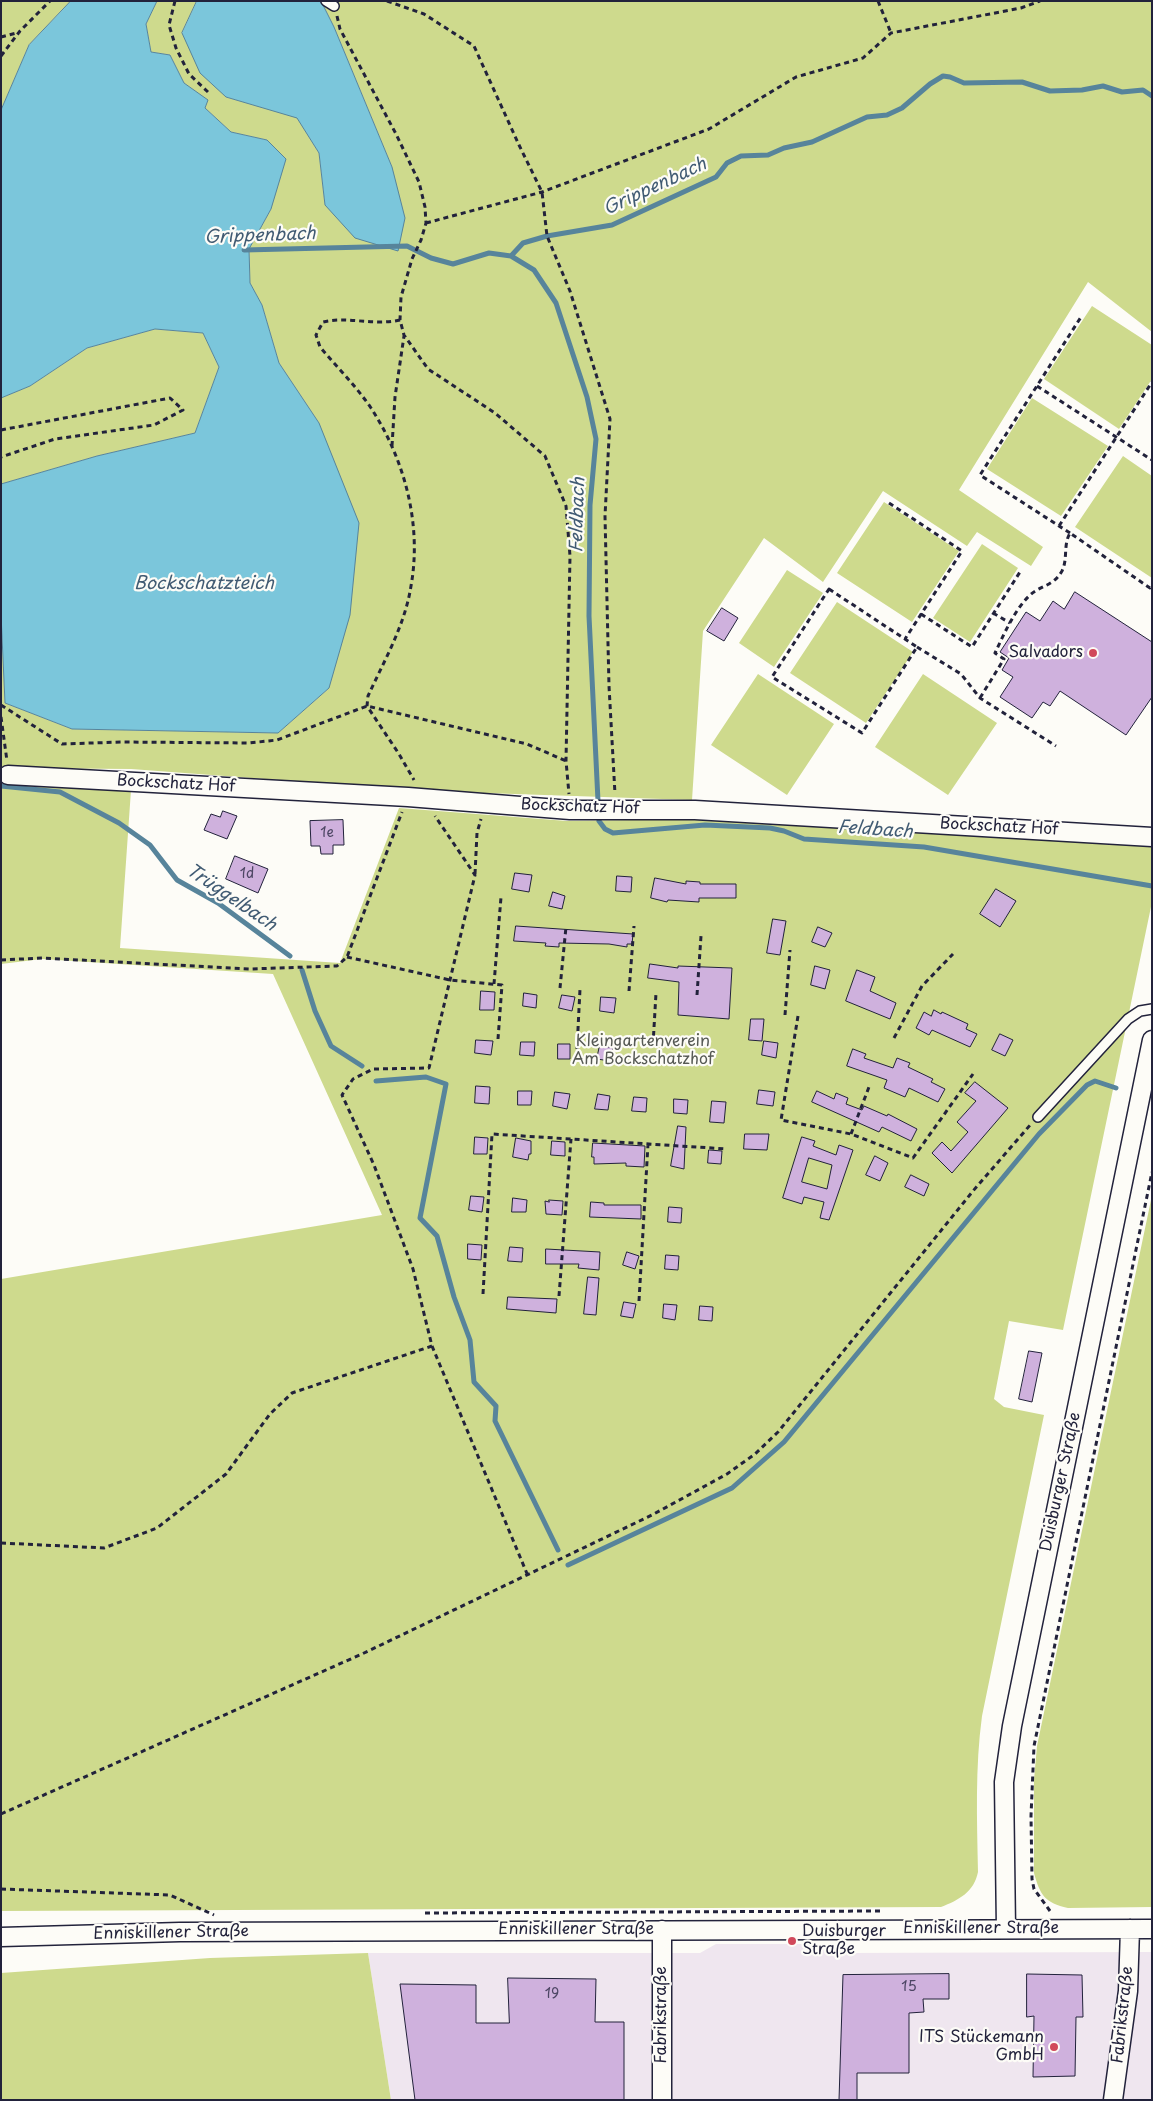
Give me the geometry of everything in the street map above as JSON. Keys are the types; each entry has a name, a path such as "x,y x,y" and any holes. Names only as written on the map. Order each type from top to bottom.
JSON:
{"street":[{"name":"Bockschatz Hof","path":"8,775 416,797 570,810 695,810 1152,837"},
{"name":"Duisburger Straße","path":"1006,1929 1004,1782 1012,1726 1152,1040"},
{"name":"Fabrikstraße","path":"1113,2100 1128,1991 1130,1929"},
{"name":"Enniskillener Straße","path":"1,1938 189,1932 1152,1929"},
{"name":"Fabrikstraße","path":"662,1930 662,2100"}],"lane":[{"path":"1038,1117 1128,1019 1140,1011 1152,1009"}],"path":[{"path":"1,56 20,32 50,1"},
{"path":"175,1 169,25 176,48 189,74 208,92"},
{"path":"387,1 424,14 474,46 542,192 547,236 570,291 610,419 605,516 609,686 616,809"},
{"path":"878,1 891,32"},
{"path":"426,224 542,192 709,130 796,77 863,58 891,32 1021,8 1040,1"},
{"path":"330,4 340,29 396,134 419,182 425,207 426,224 412,259 401,297 400,320 404,335 428,369 495,413 545,456 566,506 570,556 566,761 570,810"},
{"path":"1,37 20,32"},
{"path":"1082,316 980,476 1070,533 1150,588 1152,585"},
{"path":"400,320 384,323 333,320 323,322 316,335 320,347 371,408 392,448 408,490 414,537 411,586 398,630 368,696 367,706 400,754 416,797 475,875"},
{"path":"392,448 395,397 404,335"},
{"path":"1058,526 1152,382"},
{"path":"1037,386 1152,460"},
{"path":"1,430 170,398 183,410 154,425 55,439 1,457"},
{"path":"889,503 962,551 905,639"},
{"path":"980,698 1004,658 995,653 1010,623 1026,598 1036,589 1045,587 1054,581 1063,570 1066,540 1070,533"},
{"path":"922,614 972,647 1020,572"},
{"path":"917,647 862,734 772,677 829,589 961,674 980,698 1056,746"},
{"path":"994,613 1010,623"},
{"path":"1,704 62,744 122,742 249,743 277,740 367,706 527,744 566,761"},
{"path":"1,717 8,775"},
{"path":"1,960 42,958 250,969 337,966 347,957 416,797"},
{"path":"487,802 477,833 475,875 429,1068 373,1068 353,1079 342,1095 374,1165 413,1269 432,1346 528,1576"},
{"path":"494,984 501,897"},
{"path":"629,991 634,926"},
{"path":"560,988 566,927"},
{"path":"697,995 701,936"},
{"path":"785,1015 790,950"},
{"path":"894,1038 922,986 953,954"},
{"path":"347,957 450,980 502,985 498,1039"},
{"path":"576,1049 580,989"},
{"path":"653,1045 656,993"},
{"path":"798,1016 781,1120 851,1134 913,1158 973,1074"},
{"path":"851,1134 869,1087"},
{"path":"1,1814 362,1654 652,1515 727,1474 755,1454 778,1432 978,1184 1038,1117"},
{"path":"483,1294 492,1134 727,1149"},
{"path":"559,1296 571,1139"},
{"path":"639,1301 648,1144"},
{"path":"1050,1911 1034,1889 1032,1879 1031,1816 1034,1746 1152,1172"},
{"path":"1,1543 104,1548 157,1528 226,1474 270,1414 292,1393 432,1346"},
{"path":"1,1889 170,1895 215,1915"}],"shaded area":[{"path":"716,1944 834,1944 843,1953 1152,1952 1152,2100 391,2100 368,1953 700,1953"}],"green space":[{"path":"1,1 71,1 29,45 1,110"},
{"path":"157,1 197,1 182,33 226,97 297,117 319,153 325,205 392,167 334,27 321,1 1152,1 1152,332 1088,282 959,490 1043,547 1031,566 977,532 967,546 883,491 823,582 764,538 703,631 692,800 426,791 131,769 1,768 1,614 5,703 72,729 278,733 329,688 319,423 279,363 262,305 250,283 249,249 271,209 267,140 231,132 205,108 207,100 184,83 170,55 151,52 146,24"},
{"path":"1092,306 1152,345 1152,379 1119,429 1044,379"},
{"path":"155,329 203,333 219,367 195,433 97,456 1,484 1,398 30,386 87,348"},
{"path":"1032,398 1108,446 1061,516 987,469"},
{"path":"1123,456 1152,476 1152,578 1075,527"},
{"path":"884,502 959,551 912,622 837,573"},
{"path":"982,544 1018,568 970,642 933,618"},
{"path":"787,570 823,593 774,667 739,643"},
{"path":"837,602 913,652 866,723 790,673"},
{"path":"758,674 834,724 787,795 711,745"},
{"path":"923,674 997,723 948,795 875,747"},
{"name":"Kleingartenverein Am Bockschatzhof","path":"1,784 131,790 120,948 340,963 399,808 567,821 695,819 1152,845 1152,902 1063,1330 1009,1321 994,1399 1004,1407 1044,1415 982,1716 977,1774 978,1872 973,1885 965,1894 941,1907 1,1911 1,1279 382,1215 273,974 42,959 1,964"},
{"path":"1152,1195 1152,1907 1068,1908 1054,1904 1045,1897 1041,1892 1034,1873 1034,1780 1037,1746"},
{"path":"368,1953 391,2100 1,2100 1,1973 210,1958"}],"water":[{"name":"Bockschatzteich","path":"71,1 157,1 146,24 151,52 170,55 184,83 208,100 205,108 231,132 267,140 286,159 271,209 249,249 250,283 262,305 279,363 319,423 359,523 350,615 329,688 278,733 72,729 5,703 1,614 1,484 97,456 195,433 219,367 203,333 155,329 87,348 30,386 1,398 1,110 29,45"},
{"path":"197,1 321,1 334,27 392,167 405,218 398,251 355,238 325,205 319,153 297,118 226,97 200,73 182,33"}],"building":[{"name":"Salvadors","path":"1075,592 1152,642 1152,697 1126,735 1060,691 1050,706 1043,702 1032,718 1000,697 1013,677 1002,670 1009,658 1000,652 1026,612 1040,621 1053,601 1064,609"},
{"path":"722,608 738,618 724,641 707,631"},
{"path":"223,811 237,816 227,839 204,830 211,814 220,817"},
{"path":"343,820 344,845 333,845 333,854 321,854 320,846 311,846 310,821"},
{"path":"235,856 268,869 258,893 226,879"},
{"path":"515,873 532,875 529,892 512,889"},
{"path":"617,876 632,877 631,892 616,891"},
{"path":"655,878 686,884 686,881 700,882 700,884 736,884 736,898 699,898 699,902 668,900 667,902 651,898"},
{"path":"996,889 1016,901 1000,927 980,914"},
{"path":"553,892 565,896 562,909 549,906"},
{"path":"773,919 786,921 780,955 767,953"},
{"path":"516,926 633,934 632,944 627,944 627,947 609,944 559,943 559,947 545,946 546,943 514,941"},
{"path":"818,927 832,933 825,947 812,942"},
{"path":"650,964 678,968 678,966 732,968 729,1019 678,1015 679,982 648,978"},
{"path":"815,966 830,970 825,989 811,985"},
{"path":"857,970 875,977 870,991 896,1003 890,1019 846,1001"},
{"path":"481,991 495,992 494,1010 480,1010"},
{"path":"524,993 537,995 536,1008 523,1006"},
{"path":"562,995 575,997 572,1011 559,1008"},
{"path":"601,997 616,998 614,1013 600,1011"},
{"path":"934,1010 968,1024 966,1029 977,1034 970,1047 932,1030 929,1035 916,1028 924,1012 931,1016"},
{"path":"751,1019 764,1019 762,1041 749,1040"},
{"path":"1000,1034 1013,1040 1005,1056 992,1050"},
{"path":"476,1040 493,1041 491,1055 475,1053"},
{"path":"764,1041 778,1043 776,1058 762,1055"},
{"path":"521,1042 535,1042 534,1056 520,1055"},
{"path":"558,1044 570,1044 570,1059 558,1059"},
{"path":"600,1045 613,1048 610,1061 597,1059"},
{"path":"853,1049 866,1054 864,1058 893,1068 897,1058 910,1063 908,1067 933,1079 931,1082 945,1089 938,1102 909,1088 905,1097 884,1088 887,1080 847,1066"},
{"path":"975,1082 1008,1108 952,1173 932,1153 942,1142 951,1151 968,1132 957,1122 976,1101 965,1093"},
{"path":"476,1086 490,1087 489,1104 475,1103"},
{"path":"759,1090 775,1092 773,1106 757,1104"},
{"path":"518,1091 532,1091 531,1105 518,1105"},
{"path":"817,1091 834,1099 836,1093 848,1098 846,1104 862,1110 864,1106 887,1116 888,1114 917,1129 911,1141 882,1127 879,1132 812,1102"},
{"path":"555,1092 570,1094 567,1109 553,1106"},
{"path":"598,1094 610,1096 608,1110 595,1109"},
{"path":"634,1097 647,1098 646,1112 632,1111"},
{"path":"674,1099 688,1100 687,1114 674,1113"},
{"path":"712,1101 726,1102 724,1123 710,1122"},
{"path":"678,1126 686,1127 684,1169 671,1166"},
{"path":"745,1134 769,1134 767,1150 744,1149"},
{"path":"475,1137 488,1138 487,1154 474,1154"},
{"path":"802,1137 815,1141 813,1146 836,1155 839,1145 853,1150 829,1220 820,1218 824,1202 804,1197 802,1204 783,1198","holes":["809,1158 832,1165 827,1189 802,1182"]},
{"path":"516,1138 531,1141 531,1154 529,1154 528,1160 513,1157"},
{"path":"552,1141 565,1142 565,1156 551,1155"},
{"path":"593,1143 645,1146 644,1167 626,1166 626,1163 594,1164 594,1157 592,1157"},
{"path":"709,1150 722,1151 721,1164 708,1163"},
{"path":"875,1156 888,1163 880,1181 866,1175"},
{"path":"911,1175 929,1184 924,1196 905,1187"},
{"path":"471,1196 484,1197 482,1212 469,1210"},
{"path":"513,1198 527,1200 526,1212 512,1212"},
{"path":"549,1200 563,1201 562,1215 546,1214 545,1201 549,1202"},
{"path":"591,1202 604,1203 604,1205 641,1205 641,1219 590,1217"},
{"path":"669,1207 682,1208 681,1223 668,1222"},
{"path":"468,1244 482,1245 481,1260 468,1259"},
{"path":"510,1247 523,1248 522,1262 508,1261"},
{"path":"546,1249 600,1252 599,1270 578,1268 579,1264 546,1264"},
{"path":"627,1252 639,1256 635,1269 623,1265"},
{"path":"666,1255 679,1256 678,1270 665,1269"},
{"path":"588,1277 599,1278 596,1315 584,1314"},
{"path":"508,1297 557,1299 556,1313 507,1309"},
{"path":"624,1302 636,1304 633,1318 621,1316"},
{"path":"664,1304 677,1305 675,1320 663,1318"},
{"path":"700,1306 713,1307 712,1321 699,1320"},
{"path":"1029,1351 1042,1353 1032,1402 1019,1399"},
{"path":"949,1974 949,1999 923,1999 924,2012 909,2013 909,2073 857,2073 857,2100 839,2100 843,1975"},
{"name":"ITS Stückemann GmbH","path":"1027,1974 1082,1975 1083,2017 1076,2017 1075,2076 1033,2077 1034,2016 1027,2017"},
{"path":"508,1978 596,1979 595,2022 624,2022 624,2100 415,2100 400,1984 476,1985 476,2023 509,2023"}],"waterway":[{"name":"Grippenbach","path":"511,256 523,243 547,236 612,225 716,177 727,163 741,156 768,155 784,148 812,142 867,117 887,115 902,108 930,84 943,76 964,83 1022,82 1050,91 1082,90 1103,86 1122,92 1143,90 1152,96"},
{"name":"Feldbach","path":"244,250 407,246 431,258 453,264 489,253 511,256 534,270 556,303 587,397 596,439 590,505 589,616 598,801"},
{"name":"Trüggelbach","path":"1,786 60,792 119,823 150,845 177,880 218,903 290,956"},
{"name":"Feldbach","path":"599,821 605,829 613,833 705,825 770,828 804,839 924,847 1152,886"},
{"path":"302,970 315,1011 331,1046 362,1066"},
{"path":"376,1081 426,1077 446,1084 420,1218 437,1236 454,1297 470,1340 474,1382 496,1406 495,1421 558,1550"},
{"path":"568,1565 732,1488 784,1442 1039,1134 1087,1085 1095,1081 1116,1088"}],"place":[{"name":"Salvadors","path":"1093,653"},
{"name":"Duisburger Straße","path":"792,1941"},
{"name":"ITS Stückemann GmbH","path":"1054,2047"}]}
